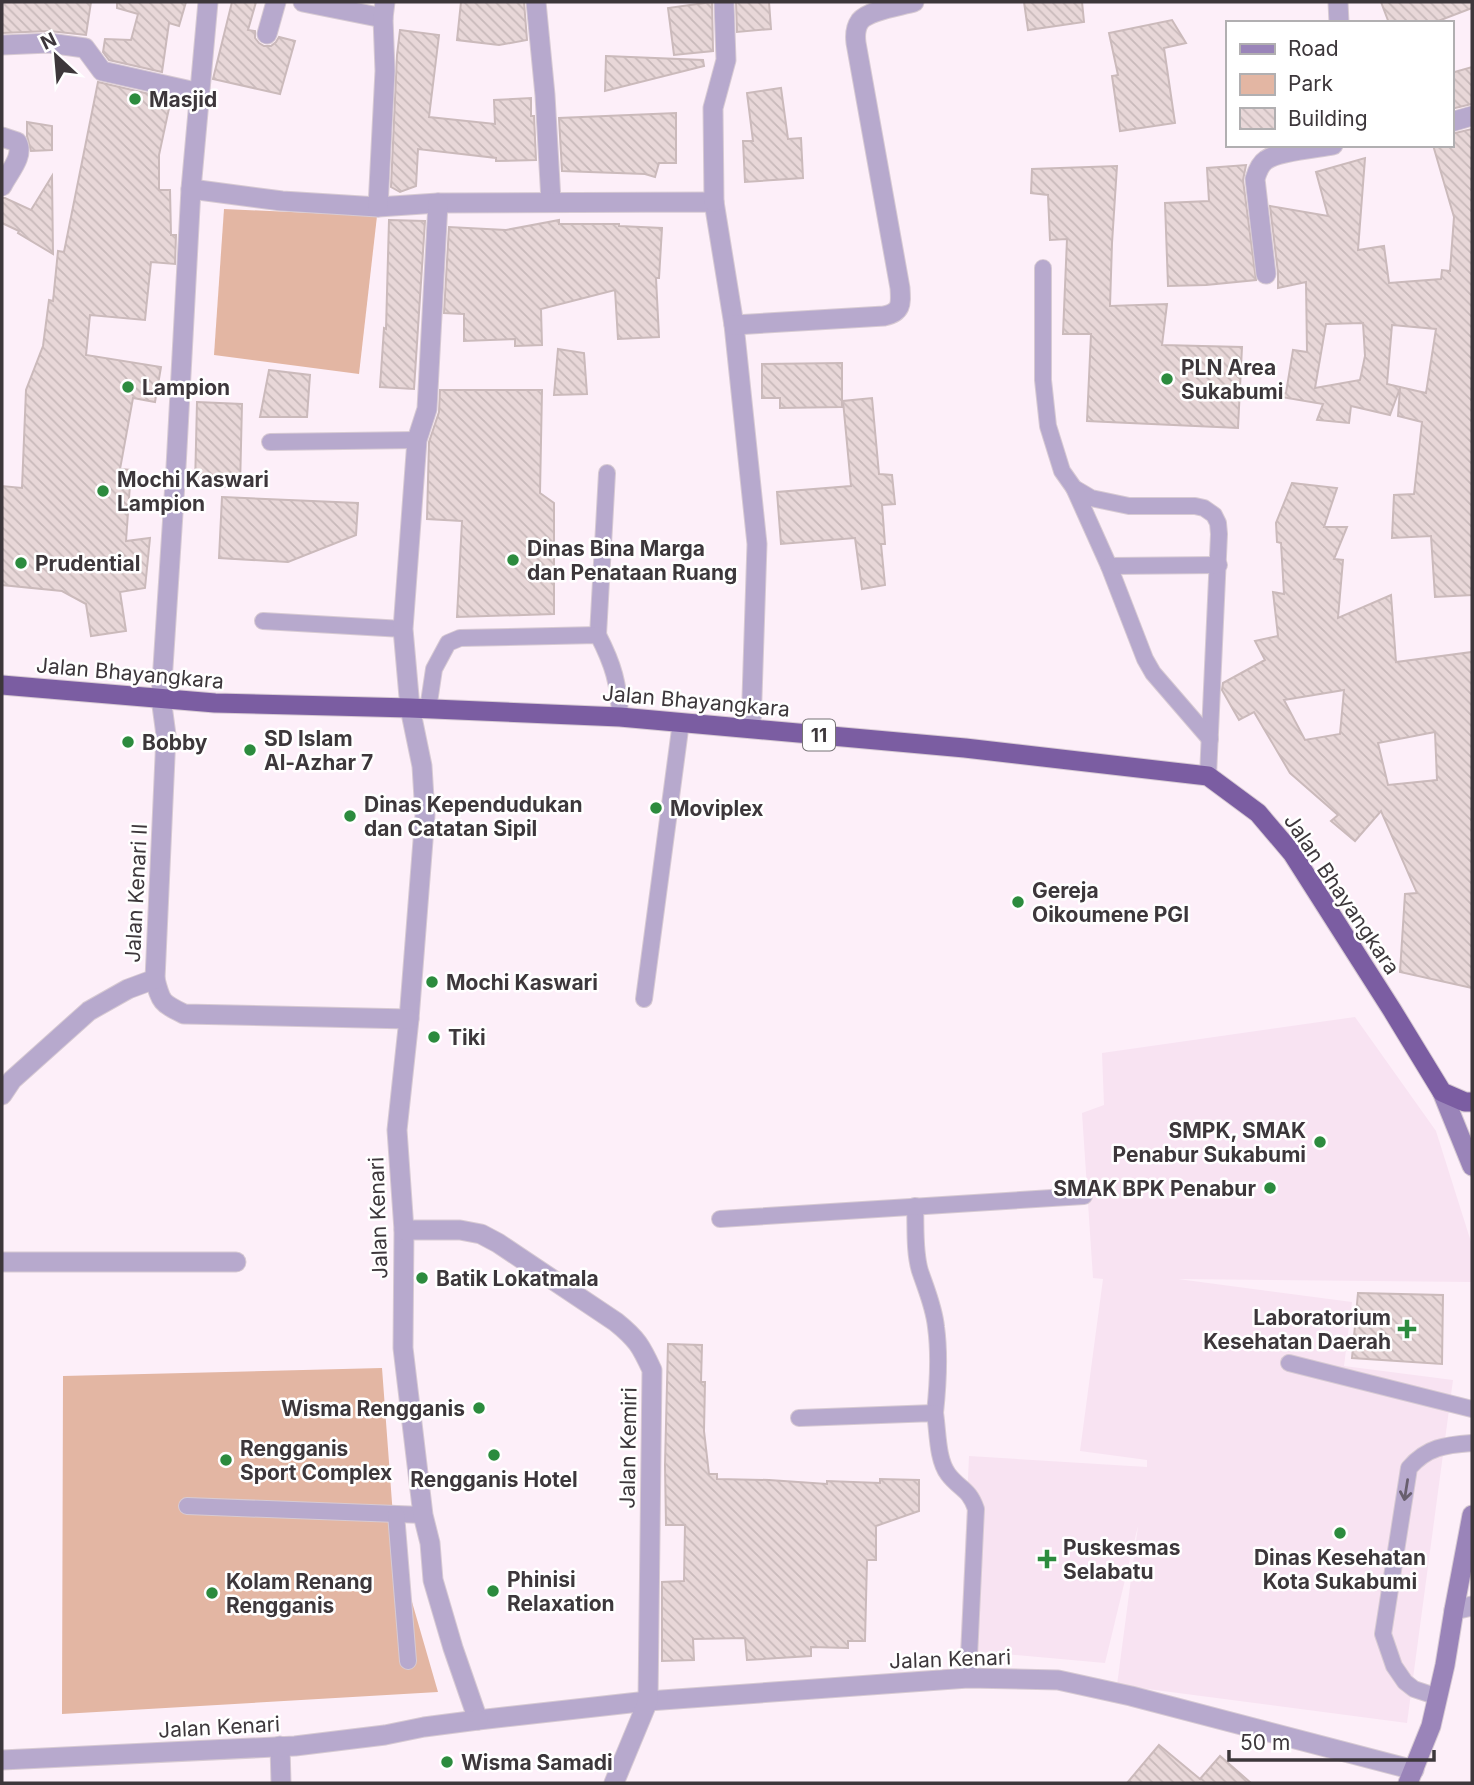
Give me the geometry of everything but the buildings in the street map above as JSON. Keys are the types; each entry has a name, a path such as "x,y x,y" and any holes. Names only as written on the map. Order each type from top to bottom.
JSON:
{"highway":[{"name":"Jalan Bhayangkara","path":"2,685 215,703 620,717 965,748 1208,776 1258,813 1292,853 1442,1092"},
{"path":"1442,1092 1465,1102 1472,1102"}],"main road":[{"path":"1442,1092 1472,1166"},
{"path":"1411,1776 1431,1727 1463,1608 1472,1516"}],"street":[{"name":"Jalan Kenari II","path":"2,1095 12,1080 89,1011 128,989 155,979 166,735 162,698 191,189 208,2"},
{"path":"267,34 276,2"},
{"path":"303,2 384,10 385,71 378,207"},
{"path":"536,2 551,201"},
{"path":"724,2 726,60 713,108 714,202 734,325 757,544 751,728"},
{"path":"734,325 884,316 893,314 899,308 900,288 855,31 860,21 869,14 914,2"},
{"path":"1338,2 1339,21"},
{"path":"2,45 49,43 85,48 102,71 200,93"},
{"path":"1453,121 1472,116"},
{"path":"2,137 17,142 20,146 20,153 2,186"},
{"path":"1266,274 1255,179 1259,167 1267,159 1279,155 1322,147"},
{"path":"191,189 282,201 378,207 551,201 714,202"},
{"name":"Jalan Kenari","path":"438,203 428,409 417,440 403,629 419,709 425,815 409,1020 397,1130 404,1230 403,1348 423,1515 430,1543 433,1580 478,1720"},
{"path":"155,979 160,998 184,1014 409,1020"},
{"name":"Jalan Kemiri","path":"404,1230 460,1230 481,1234 616,1322 639,1343 652,1370 648,1701"},
{"path":"2,1262 236,1262"},
{"name":"Jalan Kenari","path":"2,1760 307,1745 478,1720 648,1701 968,1678 1058,1680 1130,1696 1411,1776"},
{"path":"614,1783 648,1701"},
{"path":"280,1746 281,1783"}],"lane":[{"path":"1043,268 1043,380 1048,426 1062,471 1074,488 1109,566 1144,659 1210,739"},
{"path":"270,442 417,440"},
{"path":"607,473 598,635 609,656 619,690 620,717"},
{"path":"1074,488 1091,498 1129,506 1204,508 1214,515 1218,523 1219,565 1208,776"},
{"path":"1109,566 1219,565"},
{"path":"264,621 403,629"},
{"path":"419,709 434,669 448,643 460,638 598,635"},
{"path":"644,999 681,722"},
{"path":"720,1219 1084,1196"},
{"path":"915,1206 920,1269 928,1289 936,1328 939,1377 935,1413 940,1454 947,1473 972,1496 976,1509 968,1678"},
{"path":"1289,1363 1472,1409"},
{"path":"799,1418 935,1413"},
{"path":"1438,1697 1414,1689 1405,1682 1394,1666 1383,1634 1409,1468 1432,1449 1472,1443"},
{"path":"187,1506 423,1515"},
{"path":"396,1514 408,1661"}],"shaded area":[{"path":"1355,1017 1436,1131 1472,1245 1472,1282 1178,1279 1352,1302 1344,1366 1453,1380 1407,1723 1117,1685 1138,1526 1105,1663 960,1650 969,1456 1147,1467 1147,1460 1080,1451 1103,1279 1093,1278 1082,1113 1104,1105 1102,1053"}],"green space":[{"path":"224,209 377,216 359,374 214,355"},
{"name":"Rengganis Sport Complex","path":"382,1368 395,1543 438,1692 62,1714 63,1376"}],"place":[{"name":"Masjid","path":"135,99"},
{"name":"PLN Area Sukabumi","path":"1167,379"},
{"name":"Lampion","path":"128,387"},
{"name":"Mochi Kaswari Lampion","path":"103,491"},
{"name":"Dinas Bina Marga dan Penataan Ruang","path":"513,560"},
{"name":"Prudential","path":"21,563"},
{"name":"Bobby","path":"128,742"},
{"name":"SD Islam Al-Azhar 7","path":"250,750"},
{"name":"Moviplex","path":"656,808"},
{"name":"Dinas Kependudukan dan Catatan Sipil","path":"350,816"},
{"name":"Gereja Oikoumene PGI","path":"1018,902"},
{"name":"Mochi Kaswari","path":"432,982"},
{"name":"Tiki","path":"434,1037"},
{"name":"SMPK, SMAK Penabur Sukabumi","path":"1320,1142"},
{"name":"SMAK BPK Penabur","path":"1270,1188"},
{"name":"Batik Lokatmala","path":"422,1278"},
{"name":"Laboratorium Kesehatan Daerah","path":"1407,1329"},
{"name":"Wisma Rengganis","path":"479,1408"},
{"name":"Rengganis Hotel","path":"494,1455"},
{"name":"Rengganis Sport Complex","path":"226,1460"},
{"name":"Dinas Kesehatan Kota Sukabumi","path":"1340,1533"},
{"name":"Puskesmas Selabatu","path":"1047,1559"},
{"name":"Phinisi Relaxation","path":"493,1591"},
{"name":"Kolam Renang Rengganis","path":"212,1593"},
{"name":"Wisma Samadi","path":"447,1762"}]}
